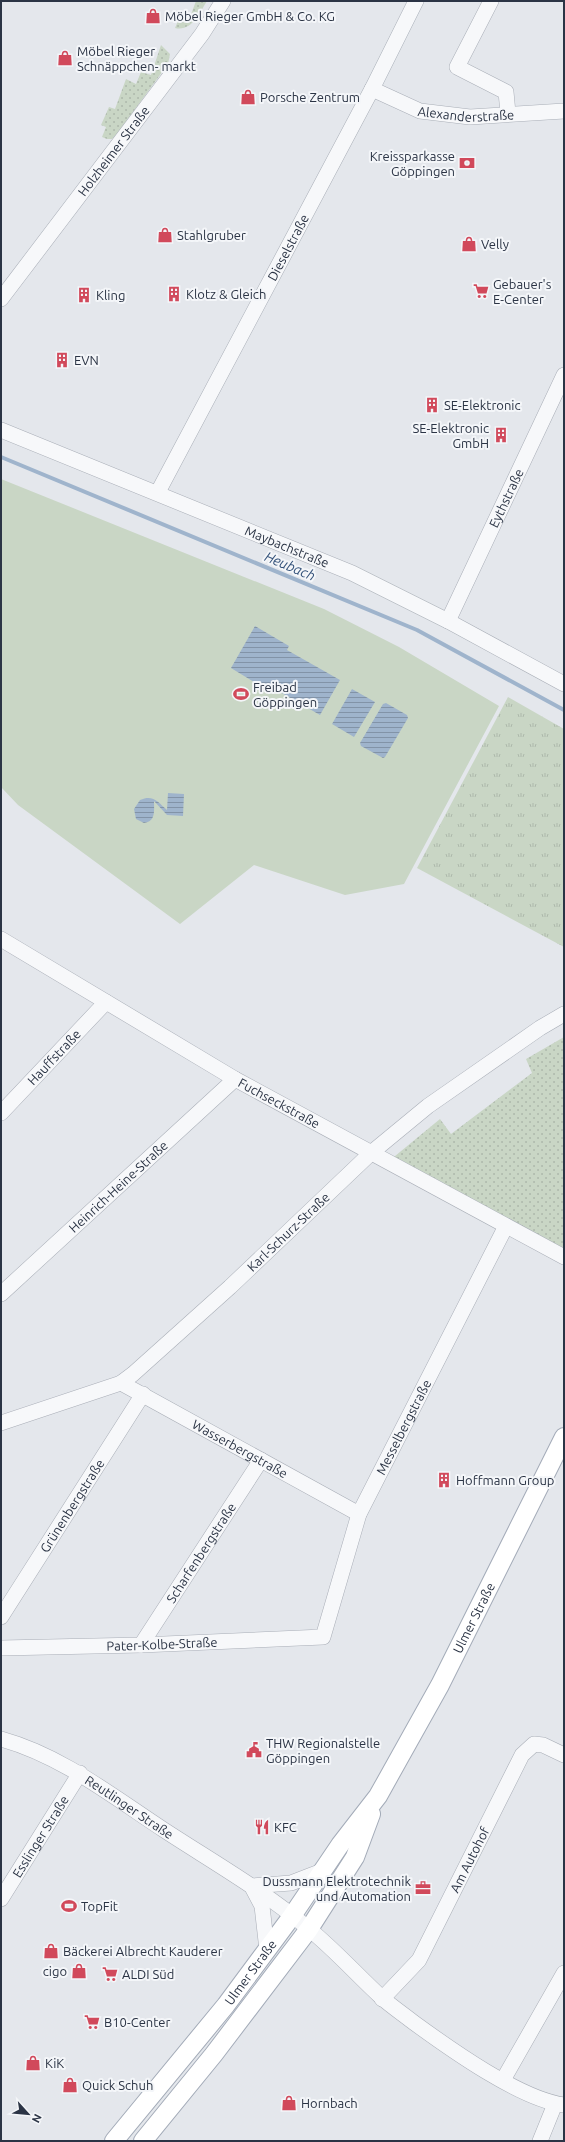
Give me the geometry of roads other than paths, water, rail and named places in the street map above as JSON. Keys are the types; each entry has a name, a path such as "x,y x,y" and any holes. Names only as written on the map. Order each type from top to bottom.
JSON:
{"main road":[{"name":"Ulmer Straße","path":"114,2141 226,2005 378,1796 444,1678 564,1437"},
{"name":"Ulmer Straße","path":"143,2141 214,2054 309,1929 355,1857 378,1796"}],"street":[{"name":"Holzheimer Straße","path":"1,299 202,34 223,1"},
{"name":"Dieselstraße","path":"158,492 372,89 416,1"},
{"path":"492,1 457,67 506,92 508,113"},
{"name":"Alexanderstraße","path":"372,89 420,111 470,117 508,113 564,111"},
{"name":"Eythstraße","path":"448,621 564,375"},
{"name":"Maybachstraße","path":"1,430 158,492 352,573 448,621 564,684"},
{"name":"Fuchseckstraße","path":"1,939 235,1078 564,1257"},
{"name":"Hauffstraße","path":"1,1113 106,1002"},
{"name":"Karl-Schurz-Straße","path":"1,1423 121,1383 147,1362 230,1287 371,1153 428,1106 540,1028 564,1014"},
{"name":"Heinrich-Heine-Straße","path":"1,1294 235,1078"},
{"name":"Messelbergstraße","path":"324,1637 359,1514 506,1226"},
{"name":"Wasserbergstraße","path":"121,1383 359,1514"},
{"name":"Grünenbergstraße","path":"1,1617 143,1394"},
{"name":"Scharfenbergstraße","path":"141,1646 262,1460"},
{"name":"Pater-Kolbe-Straße","path":"1,1648 141,1646 324,1637"},
{"name":"Reutlinger Straße","path":"1,1739 15,1743 80,1773 252,1886 292,1916"},
{"name":"Am Autohof","path":"382,1999 419,1960 522,1755 534,1744 543,1745 564,1755"},
{"name":"Esslinger Straße","path":"1,1899 80,1773"},
{"path":"267,1950 262,1906 252,1886 291,1883 322,1871"},
{"path":"292,1916 309,1929 382,1999 444,2044 503,2080 537,2098 559,2104 540,2141"},
{"path":"503,2080 564,1973"}],"water":[{"path":"255,626 289,646 287,650 340,680 320,715 266,684 264,688 231,668"},
{"path":"352,689 375,702 354,737 332,724"},
{"path":"386,703 407,715 408,718 383,758 361,746 360,743 383,704"},
{"path":"168,793 184,794 183,816 167,815 154,801 154,815 151,820 144,823 136,819 134,809 140,800 145,798 152,798 167,810"}],"waterway":[{"name":"Heubach","path":"1,457 417,630 564,710"}],"place":[{"name":"Möbel Rieger GmbH & Co. KG","path":"153,16"},
{"name":"Möbel Rieger Schnäppchen- markt","path":"65,58"},
{"name":"Porsche Zentrum","path":"248,97"},
{"name":"Kreissparkasse Göppingen","path":"467,163"},
{"name":"Stahlgruber","path":"165,235"},
{"name":"Velly","path":"469,244"},
{"name":"Gebauer's E-Center","path":"481,291"},
{"name":"Klotz & Gleich","path":"174,294"},
{"name":"Kling","path":"84,295"},
{"name":"EVN","path":"62,360"},
{"name":"SE-Elektronic","path":"432,405"},
{"name":"SE-Elektronic GmbH","path":"501,435"},
{"name":"Freibad Göppingen","path":"241,694"},
{"name":"Hoffmann Group","path":"444,1480"},
{"name":"THW Regionalstelle Göppingen","path":"254,1750"},
{"name":"KFC","path":"262,1827"},
{"name":"Dussmann Elektrotechnik und Automation","path":"423,1888"},
{"name":"TopFit","path":"69,1906"},
{"name":"Bäckerei Albrecht Kauderer","path":"51,1951"},
{"name":"cigo","path":"79,1971"},
{"name":"ALDI Süd","path":"110,1974"},
{"name":"B10-Center","path":"92,2022"},
{"name":"KiK","path":"33,2063"},
{"name":"Quick Schuh","path":"70,2085"},
{"name":"Hornbach","path":"289,2103"}]}
